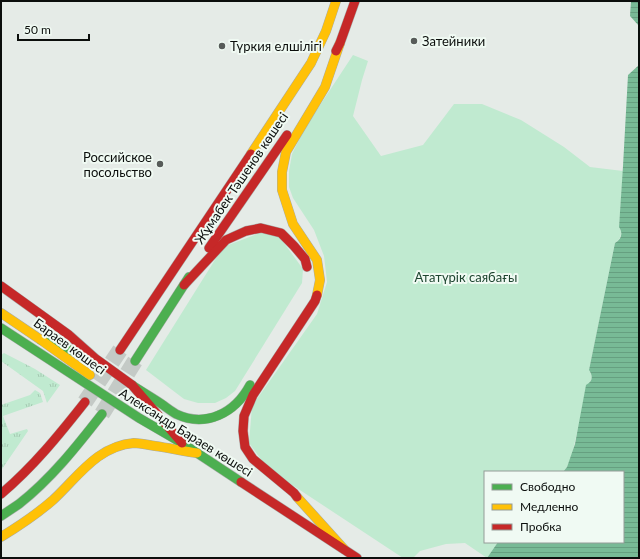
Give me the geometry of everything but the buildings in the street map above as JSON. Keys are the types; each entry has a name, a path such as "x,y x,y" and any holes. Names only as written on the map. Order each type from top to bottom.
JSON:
{"main road":[{"name":"Жұмабек Тәшенов көшесі","path":"120,350 311,62 326,31 336,1"},
{"name":"Жұмабек Тәшенов көшесі","path":"135,361 184,285 308,103 340,43 354,1"},
{"path":"340,43 325,87 286,152 282,172 282,190 293,224 317,260 320,280 315,301 253,395 244,416 243,431 245,447 253,459 294,493 344,549"},
{"path":"184,285 226,240 246,231 261,228 281,233 294,246 305,259 309,277"},
{"path":"1,286 69,335 96,359 132,385 178,415 193,419 211,418 227,411 235,405 242,397 271,351"},
{"name":"Бараев көшесі","path":"1,313 41,340 182,443"},
{"name":"Александр Бараев көшесі","path":"1,328 133,414 182,443 357,558"},
{"path":"41,340 96,359"},
{"path":"132,385 182,443"},
{"path":"1,494 29,469 85,402"},
{"path":"1,516 20,502 51,475 81,442 102,414"},
{"path":"1,537 21,525 38,512 54,499 92,460 101,453 110,449 125,444 135,443 197,453"}],"green space":[{"name":"Ататүрік саябағы","path":"353,55 368,61 353,116 381,156 423,145 454,104 482,104 521,120 564,147 590,167 623,171 619,227 621,236 615,243 589,370 592,378 589,383 572,454 564,471 484,471 484,543 497,543 487,558 465,543 446,544 420,551 413,558 403,558 268,469 249,443 252,406 317,314 327,282 324,256 314,230 293,198 289,187 289,171 292,154 305,128"},
{"path":"273,228 303,269 302,283 235,391 226,398 215,403 198,403 184,399 146,370 223,247"},
{"path":"4,353 35,369 60,385 47,403 43,391 1,361 1,355"},
{"path":"35,390 40,393 43,402 3,416 10,434 27,429 28,431 2,469 1,405 30,395"}],"shaded area":[{"path":"631,1 639,1 639,26 630,16"},
{"path":"639,65 639,558 487,558 497,543 624,543 624,471 564,471 567,467 575,444 586,385 592,378 589,370 615,243 621,236 619,227 628,75"}],"tunnel":[{"path":"85,402 120,350"},
{"path":"102,414 135,361"}],"traffic: fast":[{"path":"135,361 189,277"},
{"path":"1,328 139,418 182,443 241,482"},
{"path":"41,340 89,357"},
{"path":"132,385 176,414 187,418 198,419 209,418 228,410 244,395 250,385"},
{"path":"1,516 19,504 53,473 102,414"}],"traffic: slow":[{"path":"251,154 311,63 326,31 336,1"},
{"path":"317,295 320,280 317,260 293,224 282,190 282,172 286,152 325,87 340,43"},
{"path":"1,313 90,375"},
{"path":"1,537 28,520 47,505 89,464 109,450 121,445 134,443 197,453"},
{"path":"297,497 344,549"}],"traffic: jam":[{"path":"336,51 355,1"},
{"path":"209,248 287,135"},
{"path":"120,350 251,154"},
{"path":"184,285 226,240 246,231 261,228 281,233 305,259 307,267"},
{"path":"1,286 69,335 96,359 132,385 182,443"},
{"path":"297,497 253,459 245,447 243,431 244,416 253,395 315,301 317,295"},
{"path":"1,494 35,462 85,402"},
{"path":"241,482 357,558"}],"place":[{"name":"Затейники","path":"414,41"},
{"name":"Түркия елшілігі","path":"222,46"},
{"name":"Российское посольство","path":"160,164"}]}
